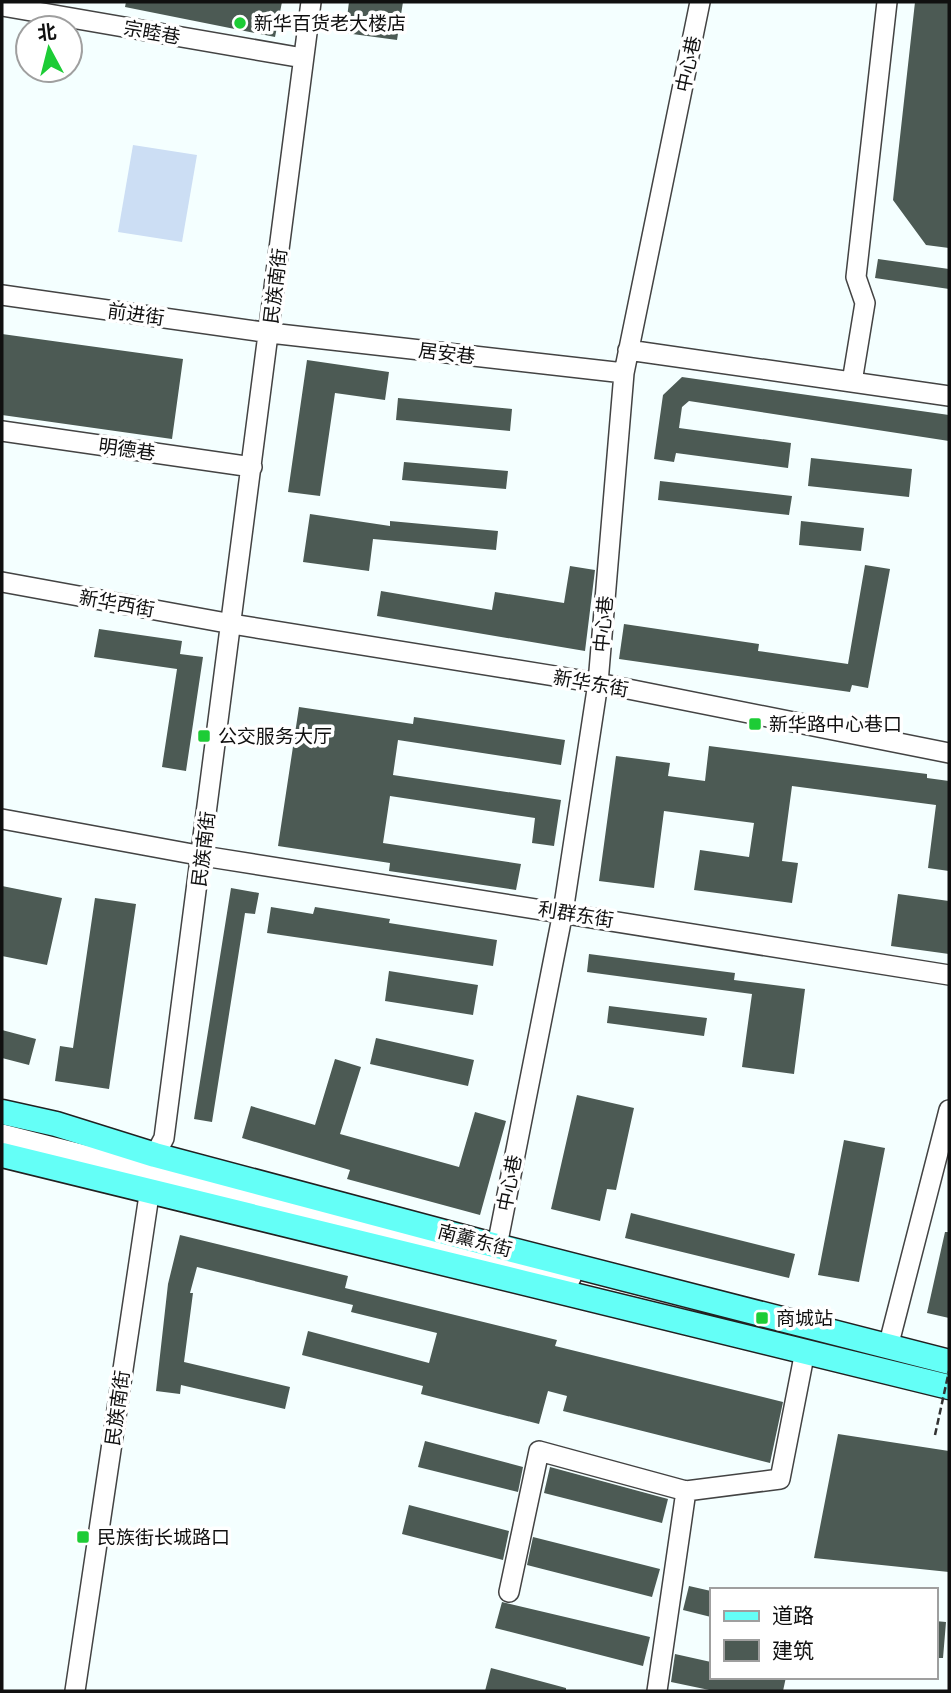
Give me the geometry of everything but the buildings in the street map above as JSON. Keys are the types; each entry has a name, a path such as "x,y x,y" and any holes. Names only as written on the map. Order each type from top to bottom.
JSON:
{"main road":[{"name":"南薰东街","path":"2,1112 56,1124 152,1172 805,1351 949,1387"},
{"name":"南薰东街","path":"2,1155 152,1172 497,1246 949,1362"}],"street":[{"name":"民族南街","path":"75,1691 152,1172 164,1138 311,2"},
{"name":"中心巷","path":"497,1246 562,912 598,683 624,373 701,2"},
{"path":"852,382 865,303 856,277 887,2"},
{"name":"宗睦巷","path":"2,6 303,58"},
{"name":"前进街","path":"2,295 270,332"},
{"name":"居安巷","path":"270,332 624,373"},
{"path":"628,350 949,396"},
{"name":"明德巷","path":"2,431 252,467"},
{"name":"新华西街","path":"2,582 232,624"},
{"name":"新华东街","path":"232,624 598,683 949,753"},
{"name":"利群东街","path":"2,818 202,856 949,975"},
{"path":"888,1347 949,1110"},
{"path":"2,1134 949,1371"},
{"path":"509,1592 539,1451 686,1491 780,1479 805,1351"},
{"path":"657,1691 686,1491"}],"path":[{"path":"935,1435 949,1371"}],"shaded area":[{"path":"133,145 197,155 182,242 118,232"}],"place":[{"name":"新华百货老大楼店","path":"240,23"},
{"name":"新华路中心巷口","path":"755,724"},
{"name":"公交服务大厅","path":"204,736"},
{"name":"商城站","path":"762,1318"},
{"name":"民族街长城路口","path":"83,1537"}]}
